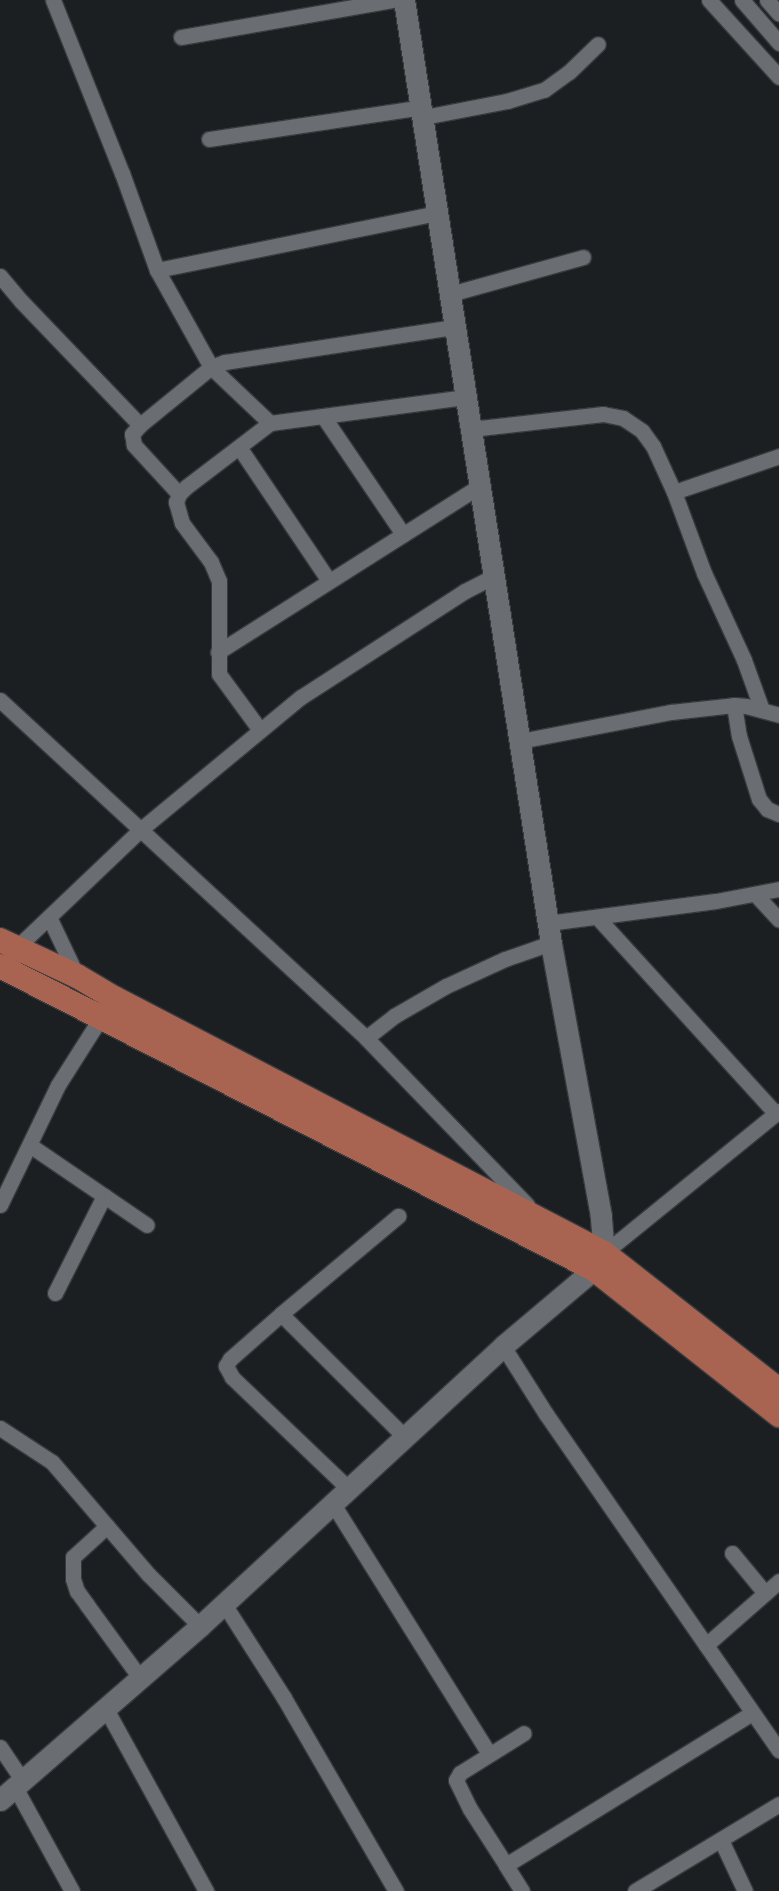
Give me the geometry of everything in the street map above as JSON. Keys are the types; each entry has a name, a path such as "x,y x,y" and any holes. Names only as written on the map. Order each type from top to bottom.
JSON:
{"main road":[{"path":"12,1789 200,1626 503,1346 599,1261 601,1216 549,933 423,112 404,0"},
{"path":"8,944 77,976 401,1159"},
{"path":"0,966 101,1018 401,1159 599,1261 779,1390"},
{"path":"599,1261 779,1415"}],"street":[{"path":"53,0 122,173 156,270 211,367 270,424"},
{"path":"181,37 392,0"},
{"path":"709,0 779,77"},
{"path":"742,0 779,43"},
{"path":"767,0 779,14"},
{"path":"209,139 507,101 544,90 569,72 598,44"},
{"path":"156,270 437,213"},
{"path":"450,294 583,257"},
{"path":"0,276 21,302 140,425"},
{"path":"179,494 134,445 132,434 140,425 211,367 225,362 455,326"},
{"path":"260,730 219,674 218,581 211,562 182,523 176,502 179,494 270,424 466,397"},
{"path":"471,429 597,414 618,417 630,422 647,438 674,492 704,573 744,660 762,710"},
{"path":"323,416 403,534"},
{"path":"239,447 329,581"},
{"path":"674,492 779,456"},
{"path":"218,652 480,486"},
{"path":"0,966 8,944 50,917 140,830 301,697 465,591 494,576"},
{"path":"0,700 366,1038 514,1194 545,1233"},
{"path":"734,705 739,736 759,799 767,809 779,814"},
{"path":"520,741 671,712 734,705 779,715"},
{"path":"366,1038 394,1016 446,986 505,958 549,933 596,917 779,889"},
{"path":"755,894 779,920"},
{"path":"50,917 77,976"},
{"path":"596,917 778,1112 599,1261"},
{"path":"0,1205 58,1085 114,998"},
{"path":"30,1146 147,1225"},
{"path":"55,1293 104,1196"},
{"path":"349,1489 228,1372 226,1366 230,1359 281,1314 398,1216"},
{"path":"281,1314 405,1437"},
{"path":"503,1346 546,1414 779,1750"},
{"path":"0,1428 52,1462 149,1575 200,1626"},
{"path":"333,1504 489,1754"},
{"path":"107,1526 73,1557 73,1579 77,1591 141,1679"},
{"path":"732,1553 765,1593"},
{"path":"706,1644 779,1581"},
{"path":"224,1604 284,1698 396,1891"},
{"path":"106,1709 206,1891"},
{"path":"506,1865 752,1713"},
{"path":"522,1891 470,1809 456,1780 460,1773 524,1732"},
{"path":"0,1747 12,1789 72,1891"},
{"path":"636,1891 779,1804"},
{"path":"721,1840 745,1891"}]}
